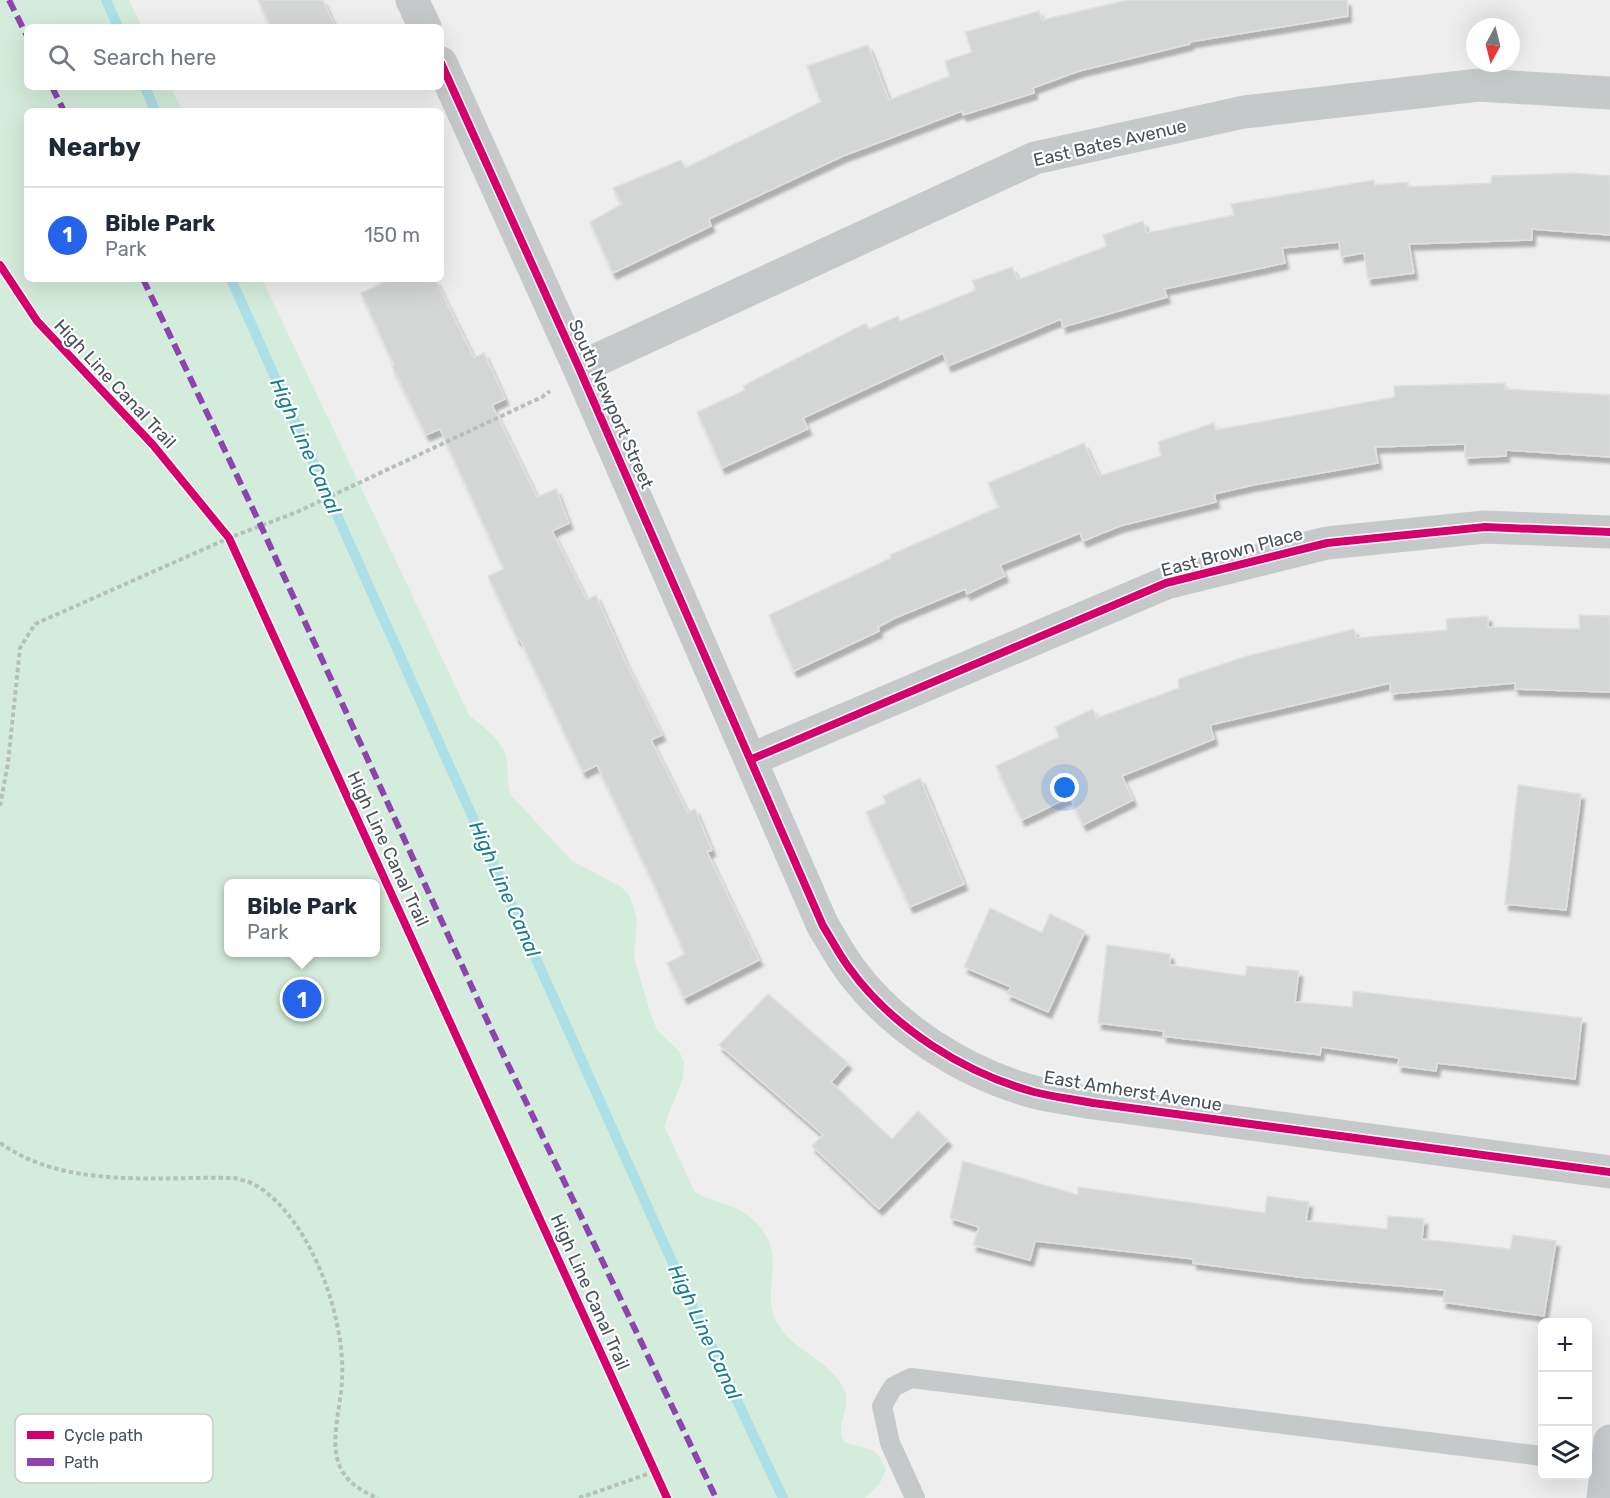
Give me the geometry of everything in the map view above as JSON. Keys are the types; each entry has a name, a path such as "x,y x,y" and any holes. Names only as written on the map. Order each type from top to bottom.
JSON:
{"main road":[{"path":"1602,1456 1603,1498"}],"street":[{"path":"412,0 424,24"},
{"name":"South Newport Street","path":"444,70 752,759"},
{"name":"East Bates Avenue","path":"579,368 1035,158 1244,112 1467,87 1610,93"},
{"name":"East Brown Place","path":"752,759 1166,583 1327,543 1485,527 1610,532"},
{"name":"East Amherst Avenue","path":"752,759 823,926 850,969 885,1010 929,1043 981,1073 1034,1092 1093,1102 1610,1172"}],"lane":[{"path":"915,1498 890,1443 882,1406 888,1392 893,1387 911,1378 1538,1456"}],"path":[{"path":"0,806 8,763 20,648 35,624 229,538 297,512 387,470 542,397 579,368"},
{"path":"223,530 233,547"},
{"path":"0,1143 16,1154 67,1172 98,1176 235,1178 255,1184 273,1199 292,1221 318,1264 335,1307 343,1348 337,1438 340,1466 349,1480 378,1498"},
{"path":"651,1460 659,1480"},
{"path":"579,1498 656,1471"}],"green space":[{"path":"0,0 129,0 141,24 24,24 24,90 172,90 181,108 24,108 24,282 263,282 469,715 503,748 511,795 572,861 620,886 630,896 637,920 634,957 651,1015 657,1030 679,1051 684,1062 683,1078 664,1126 695,1192 746,1214 761,1228 769,1242 773,1256 771,1298 773,1312 779,1326 794,1343 831,1371 844,1389 846,1403 841,1435 844,1442 870,1449 882,1461 886,1470 880,1483 865,1498 0,1498"}],"building":[{"path":"258,0 323,0 334,24 270,24"},
{"path":"1127,0 1347,0 1348,16 1189,42 1190,44 1079,71 1033,88 1034,93 963,115 962,111 843,156 709,219 711,226 613,273 590,222 622,204 613,188 681,160 685,168 821,102 807,66 868,45 889,100 950,76 945,61 972,52 965,32 1039,11 1042,20"},
{"path":"1574,173 1610,176 1610,235 1532,229 1532,240 1409,244 1414,273 1368,279 1364,253 1341,257 1339,242 1282,248 1285,263 1164,289 1167,297 1063,327 1061,319 948,366 943,353 803,418 808,429 722,468 697,412 745,390 743,386 866,323 869,329 898,316 900,321 976,290 972,281 1012,267 1018,280 1107,246 1103,235 1143,221 1147,233 1234,215 1231,204 1374,180 1375,185 1408,182 1408,187 1491,183 1492,176"},
{"path":"385,282 436,282 474,358 484,353 505,399 492,405 537,497 556,489 569,523 552,531 587,600 596,595 625,661 662,735 651,740 688,813 695,809 712,850 707,852 759,960 684,998 667,963 685,954 651,878 597,765 583,772 488,576 504,569 440,429 426,435 392,366 394,365 361,293"},
{"path":"1505,383 1505,389 1610,395 1610,457 1506,450 1506,456 1465,458 1465,444 1375,447 1378,463 1214,494 1216,502 1120,526 1083,541 1080,533 1000,565 1005,576 967,594 965,589 895,618 878,627 879,631 794,671 769,615 891,558 890,555 999,507 988,483 1084,443 1099,476 1161,456 1158,442 1214,423 1216,430 1395,397 1394,386"},
{"path":"1579,615 1610,616 1610,692 1515,689 1515,683 1391,694 1390,683 1210,725 1214,739 1122,776 1133,800 1083,825 1070,797 1022,820 996,766 1059,737 1055,727 1093,709 1097,718 1179,688 1178,679 1247,656 1354,629 1356,638 1447,630 1446,619 1488,616 1488,627 1580,629"},
{"path":"920,778 964,884 910,907 866,812 886,803 883,796"},
{"path":"1518,785 1581,794 1566,910 1505,904"},
{"path":"990,908 1042,933 1050,914 1085,931 1048,1012 1007,994 1011,987 964,967"},
{"path":"1107,945 1170,954 1170,965 1245,976 1247,966 1299,971 1295,1002 1352,1007 1353,991 1582,1018 1575,1079 1437,1063 1436,1071 1398,1066 1399,1058 1321,1047 1320,1055 1163,1036 1164,1031 1098,1023"},
{"path":"768,994 848,1063 831,1082 892,1139 918,1111 948,1140 879,1209 812,1146 823,1135 719,1045"},
{"path":"963,1161 1078,1195 1078,1187 1265,1213 1267,1196 1309,1202 1306,1221 1387,1229 1388,1216 1424,1219 1422,1239 1510,1249 1513,1235 1556,1241 1544,1316 1443,1302 1445,1290 1299,1277 1193,1263 1194,1259 1035,1241 1030,1260 973,1245 979,1227 950,1218"}],"waterway":[{"name":"High Line Canal","path":"106,0 117,24"},
{"name":"High Line Canal","path":"146,90 154,108"},
{"name":"High Line Canal","path":"232,282 683,1286 783,1498"}],"marked path":[{"path":"9,0 24,30"},
{"path":"54,90 62,108"},
{"path":"144,282 261,526 492,1031 716,1498"}],"cycle path":[{"path":"444,70 579,368 823,926 850,969 887,1010 932,1046 956,1060 1008,1084 1041,1094 1093,1103 1610,1172"},
{"name":"High Line Canal Trail","path":"0,265 37,321 153,445 229,538 667,1498"},
{"path":"752,759 1166,583 1327,543 1485,527 1610,532"}],"place":[{"name":"Bible Park","path":"302,999"}]}
